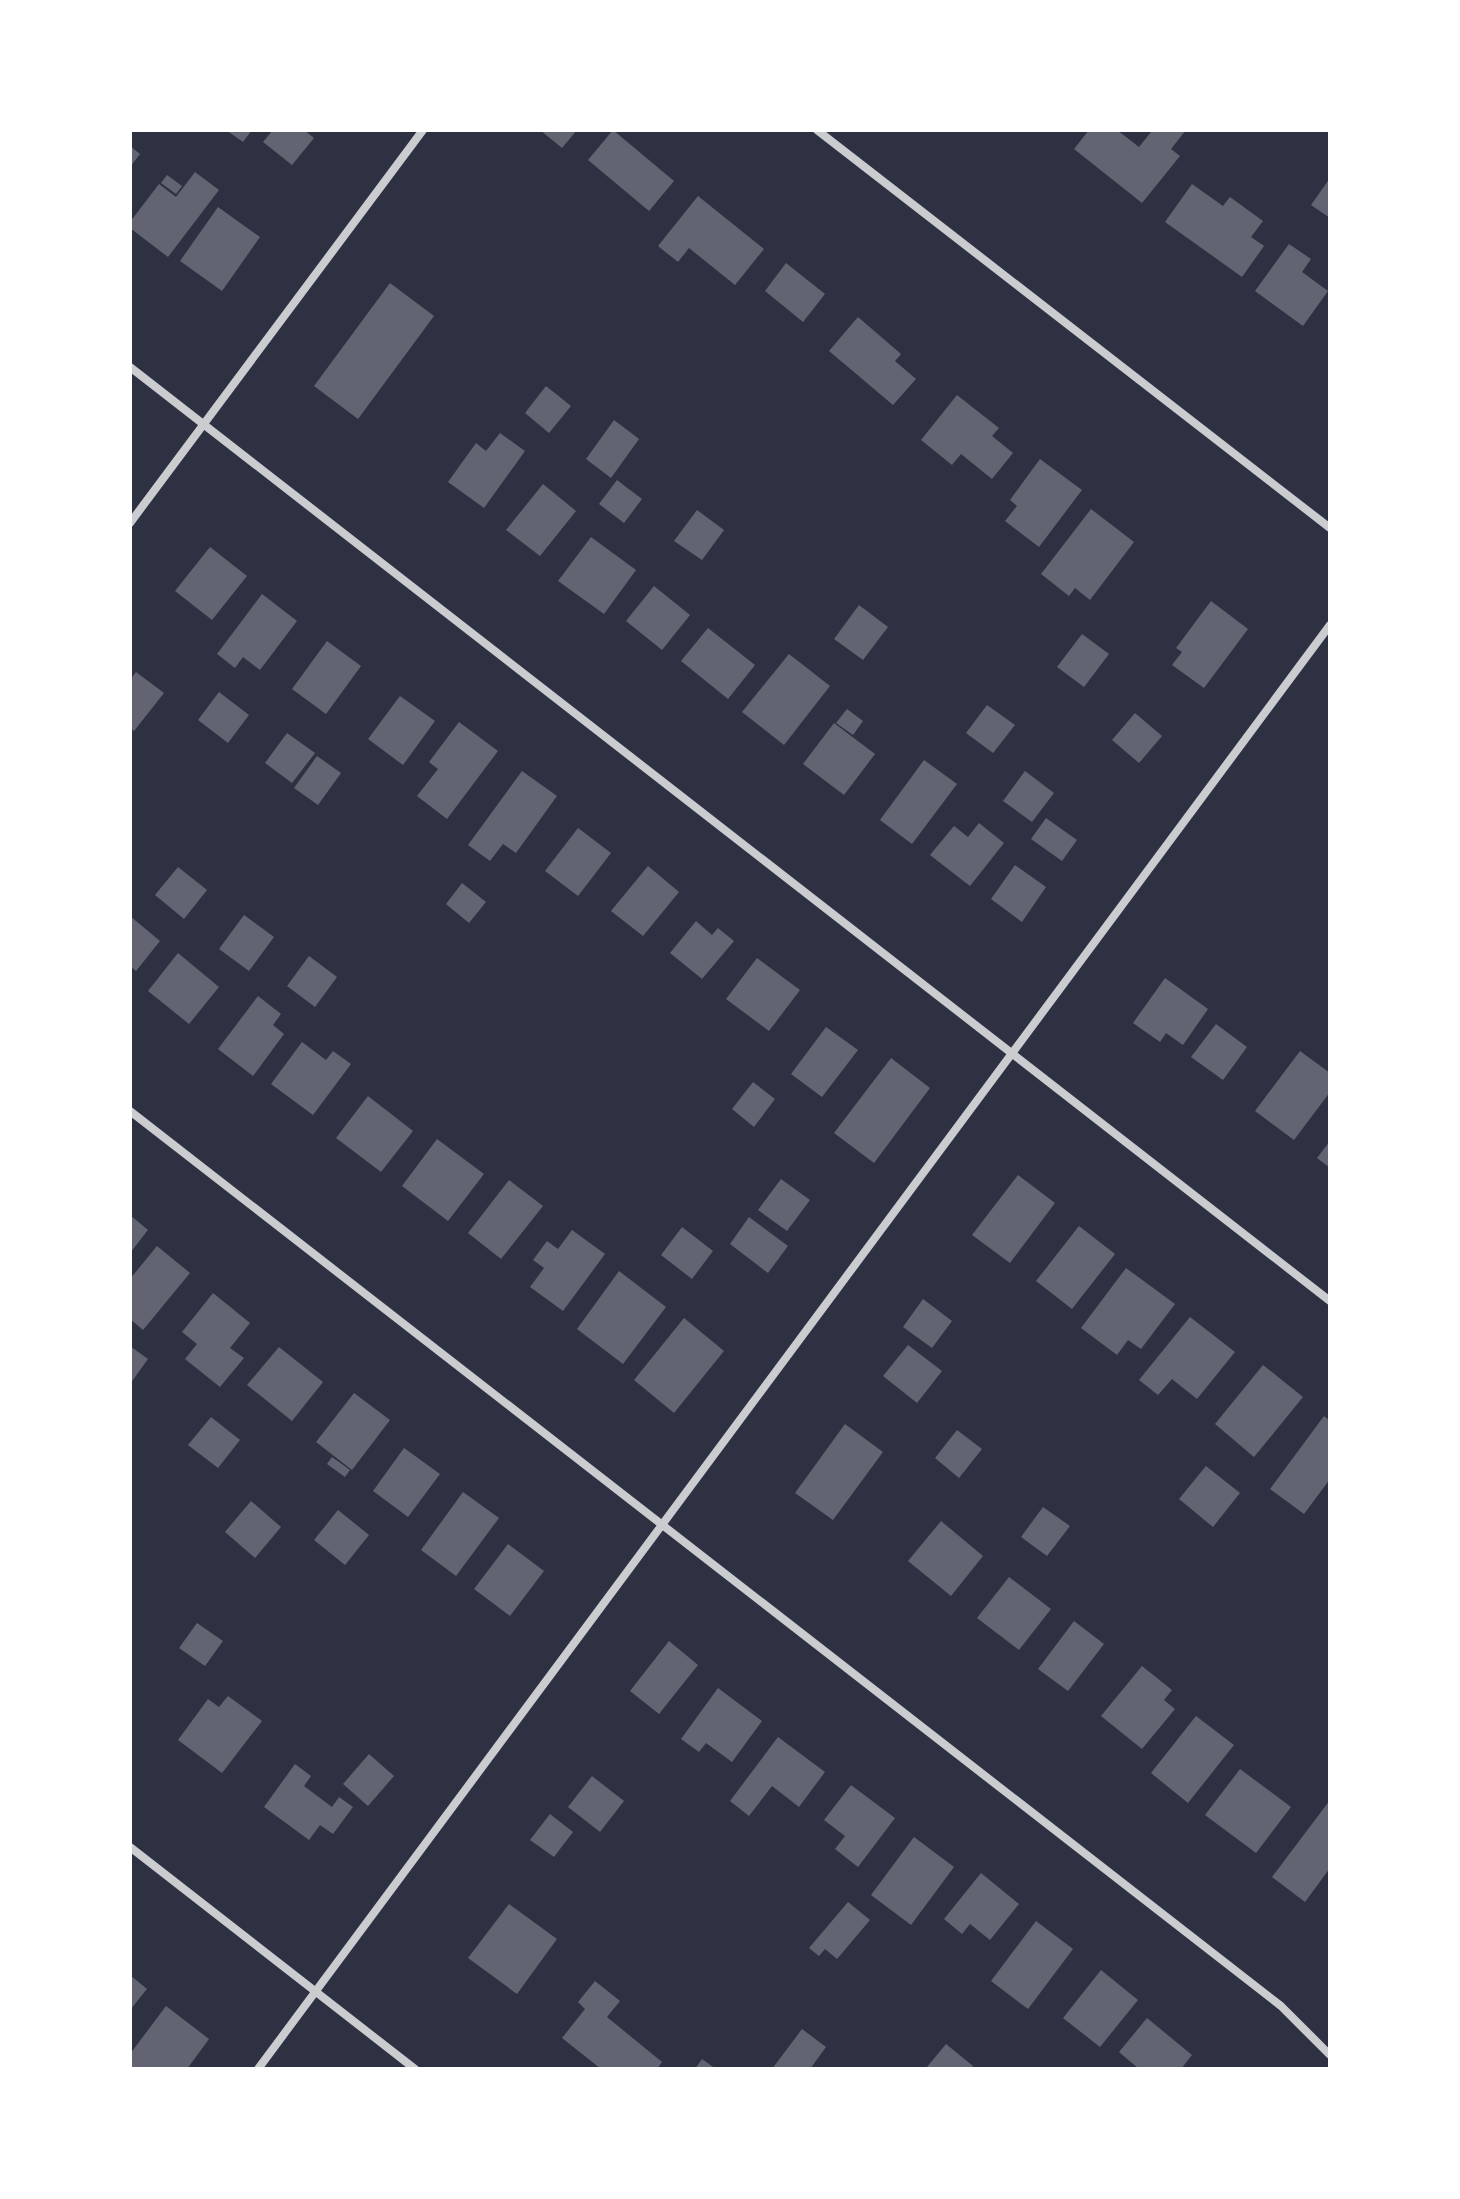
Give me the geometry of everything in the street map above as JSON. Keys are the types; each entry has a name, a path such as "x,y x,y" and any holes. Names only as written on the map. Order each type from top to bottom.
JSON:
{"street":[{"path":"130,523 423,130"},
{"path":"817,130 1330,528"},
{"path":"130,367 1330,1301"},
{"path":"258,2069 1330,625"},
{"path":"130,1111 1281,2006 1330,2055"},
{"path":"130,1847 415,2069"}],"building":[{"path":"226,130 252,130 243,142"},
{"path":"273,130 304,130 314,138 292,165 263,142"},
{"path":"540,130 577,130 562,148"},
{"path":"613,130 674,181 649,211 588,160"},
{"path":"1089,130 1117,130 1139,147 1151,132 1148,130 1186,130 1171,149 1180,156 1142,203 1074,149"},
{"path":"130,146 140,154 130,167"},
{"path":"195,172 219,190 168,257 130,228 130,222 159,184 176,197"},
{"path":"167,175 182,186 176,194 161,183"},
{"path":"1330,178 1330,218 1311,205"},
{"path":"1192,184 1223,206 1230,197 1263,221 1251,237 1264,246 1242,277 1165,222"},
{"path":"698,196 764,249 735,285 689,248 678,262 658,246"},
{"path":"218,207 260,237 222,291 180,261"},
{"path":"1289,244 1311,259 1302,272 1328,291 1303,326 1255,291"},
{"path":"786,263 825,294 803,322 765,291"},
{"path":"390,283 434,316 358,419 314,386"},
{"path":"858,317 901,354 895,361 916,379 893,405 829,351"},
{"path":"546,386 571,406 549,433 525,413"},
{"path":"957,395 999,428 992,436 1013,453 992,479 961,454 952,465 921,440"},
{"path":"614,420 639,439 611,478 586,459"},
{"path":"500,433 525,451 484,508 448,482 476,443 486,451"},
{"path":"1040,459 1082,490 1039,547 1005,521 1017,506 1010,500"},
{"path":"617,480 642,499 624,523 599,504"},
{"path":"543,484 576,511 540,556 506,530"},
{"path":"1091,509 1134,542 1090,600 1075,588 1069,596 1041,574"},
{"path":"697,510 724,530 702,560 674,541"},
{"path":"591,537 636,570 604,614 558,581"},
{"path":"210,547 247,576 212,620 175,591"},
{"path":"654,586 690,615 662,650 626,621"},
{"path":"262,594 297,621 260,670 243,657 235,668 217,654"},
{"path":"1211,601 1248,629 1204,688 1172,665 1182,652 1176,648"},
{"path":"859,605 888,627 863,660 834,639"},
{"path":"708,628 755,665 728,699 681,661"},
{"path":"1082,634 1109,654 1084,687 1057,667"},
{"path":"327,641 361,666 326,714 292,689"},
{"path":"789,654 830,686 784,745 742,712"},
{"path":"136,672 164,693 134,731 130,728 130,680"},
{"path":"219,692 249,715 228,743 198,720"},
{"path":"400,696 435,721 403,765 368,739"},
{"path":"987,705 1015,725 993,753 966,733"},
{"path":"847,709 863,721 853,735 836,723"},
{"path":"1135,713 1162,736 1139,763 1112,740"},
{"path":"459,722 498,751 447,819 417,796 438,769 429,762"},
{"path":"834,723 875,754 844,795 803,764"},
{"path":"287,733 315,753 292,783 265,763"},
{"path":"317,756 341,773 318,805 294,788"},
{"path":"924,760 957,784 912,844 880,820"},
{"path":"522,771 557,796 516,853 503,844 490,861 468,845"},
{"path":"1025,771 1054,793 1032,822 1003,801"},
{"path":"1046,818 1077,840 1062,861 1031,839"},
{"path":"979,823 1004,843 970,886 930,855 954,826 968,837"},
{"path":"578,828 611,853 578,896 545,871"},
{"path":"1015,865 1046,887 1022,922 991,899"},
{"path":"648,866 679,892 643,936 611,911"},
{"path":"178,867 207,890 184,919 155,895"},
{"path":"462,883 486,902 469,923 446,904"},
{"path":"244,915 274,937 249,971 219,949"},
{"path":"130,916 160,941 136,971 130,966"},
{"path":"696,921 712,935 718,928 734,941 702,979 670,953"},
{"path":"178,953 219,987 189,1024 148,991"},
{"path":"309,956 337,977 315,1007 287,986"},
{"path":"757,958 800,990 769,1031 726,999"},
{"path":"1165,978 1208,1009 1183,1045 1166,1033 1160,1042 1133,1023"},
{"path":"258,996 281,1014 273,1025 284,1034 253,1076 218,1049"},
{"path":"1216,1024 1247,1047 1223,1080 1191,1057"},
{"path":"826,1027 858,1050 822,1097 791,1074"},
{"path":"302,1042 326,1060 333,1051 351,1064 313,1115 271,1084"},
{"path":"1300,1051 1330,1073 1330,1092 1294,1140 1255,1111"},
{"path":"891,1058 930,1088 874,1163 834,1133"},
{"path":"753,1082 775,1099 754,1127 732,1109"},
{"path":"368,1096 413,1131 381,1172 336,1138"},
{"path":"437,1139 484,1174 448,1221 402,1186"},
{"path":"1330,1141 1330,1168 1317,1158"},
{"path":"1018,1175 1055,1203 1010,1263 972,1235"},
{"path":"781,1179 810,1200 787,1231 758,1210"},
{"path":"509,1180 543,1206 501,1259 468,1233"},
{"path":"130,1215 148,1230 130,1253"},
{"path":"749,1217 788,1246 768,1273 730,1244"},
{"path":"1079,1226 1115,1254 1072,1309 1036,1281"},
{"path":"682,1227 713,1251 692,1279 661,1255"},
{"path":"572,1230 605,1254 563,1311 530,1287 544,1268 533,1260 547,1241 558,1249"},
{"path":"157,1246 190,1273 143,1330 130,1319 130,1279"},
{"path":"1126,1268 1175,1304 1141,1349 1128,1340 1117,1355 1081,1328"},
{"path":"619,1271 666,1307 623,1364 577,1329"},
{"path":"213,1293 250,1323 230,1348 244,1358 220,1387 185,1359 197,1344 182,1332"},
{"path":"923,1299 952,1321 932,1348 903,1327"},
{"path":"1190,1317 1235,1352 1197,1399 1172,1379 1158,1395 1139,1380"},
{"path":"684,1318 724,1351 674,1413 634,1380"},
{"path":"908,1345 942,1371 917,1403 883,1376"},
{"path":"130,1346 148,1359 130,1384"},
{"path":"279,1347 323,1382 292,1421 247,1385"},
{"path":"1263,1365 1303,1397 1254,1457 1215,1424"},
{"path":"354,1393 390,1420 352,1470 316,1442"},
{"path":"1324,1416 1330,1421 1330,1479 1304,1514 1270,1489"},
{"path":"211,1417 240,1440 218,1468 188,1445"},
{"path":"845,1424 883,1452 833,1520 795,1493"},
{"path":"957,1430 982,1449 959,1478 935,1458"},
{"path":"404,1448 440,1474 408,1517 373,1491"},
{"path":"332,1457 350,1470 345,1477 327,1464"},
{"path":"1206,1466 1240,1493 1213,1527 1179,1499"},
{"path":"463,1492 499,1518 456,1576 421,1550"},
{"path":"251,1501 281,1527 255,1558 225,1532"},
{"path":"1043,1507 1070,1526 1047,1556 1021,1537"},
{"path":"338,1510 369,1535 345,1565 314,1540"},
{"path":"941,1521 983,1556 951,1596 908,1561"},
{"path":"508,1544 544,1571 510,1616 474,1589"},
{"path":"1009,1577 1051,1609 1019,1650 977,1618"},
{"path":"1074,1621 1104,1644 1068,1691 1038,1669"},
{"path":"197,1623 223,1641 205,1666 179,1648"},
{"path":"669,1641 698,1665 659,1714 630,1691"},
{"path":"1142,1666 1172,1690 1164,1700 1175,1709 1142,1749 1101,1716"},
{"path":"718,1688 762,1721 732,1762 706,1743 699,1752 681,1739"},
{"path":"228,1696 262,1721 222,1773 178,1740 208,1699 219,1707"},
{"path":"1196,1716 1234,1745 1188,1803 1151,1773"},
{"path":"778,1737 825,1772 799,1807 772,1786 749,1816 730,1801"},
{"path":"369,1754 394,1776 368,1806 343,1784"},
{"path":"295,1764 311,1776 304,1786 332,1807 339,1797 353,1807 333,1834 320,1825 309,1840 264,1807"},
{"path":"1240,1769 1291,1807 1256,1853 1205,1815"},
{"path":"592,1776 624,1801 600,1832 568,1807"},
{"path":"851,1785 895,1818 858,1867 835,1849 845,1836 824,1820"},
{"path":"1330,1800 1330,1868 1305,1902 1272,1877"},
{"path":"550,1814 573,1832 554,1857 530,1840"},
{"path":"914,1837 954,1867 911,1925 871,1895"},
{"path":"981,1873 1019,1904 990,1940 970,1924 962,1934 944,1919"},
{"path":"848,1902 870,1920 837,1959 825,1949 819,1956 809,1948"},
{"path":"509,1904 557,1939 517,1994 468,1958"},
{"path":"1036,1921 1073,1949 1028,2009 991,1981"},
{"path":"1101,1970 1138,2000 1100,2047 1063,2018"},
{"path":"130,1975 147,1989 130,2010"},
{"path":"595,1981 620,2001 607,2017 662,2062 657,2069 601,2069 562,2038 585,2009 578,2002"},
{"path":"166,2006 209,2039 187,2069 130,2069 130,2054"},
{"path":"1147,2018 1192,2055 1181,2069 1139,2069 1119,2052"},
{"path":"802,2029 826,2047 810,2069 772,2069"},
{"path":"946,2044 973,2066 970,2069 927,2067"},
{"path":"702,2059 716,2069 695,2069"}]}
